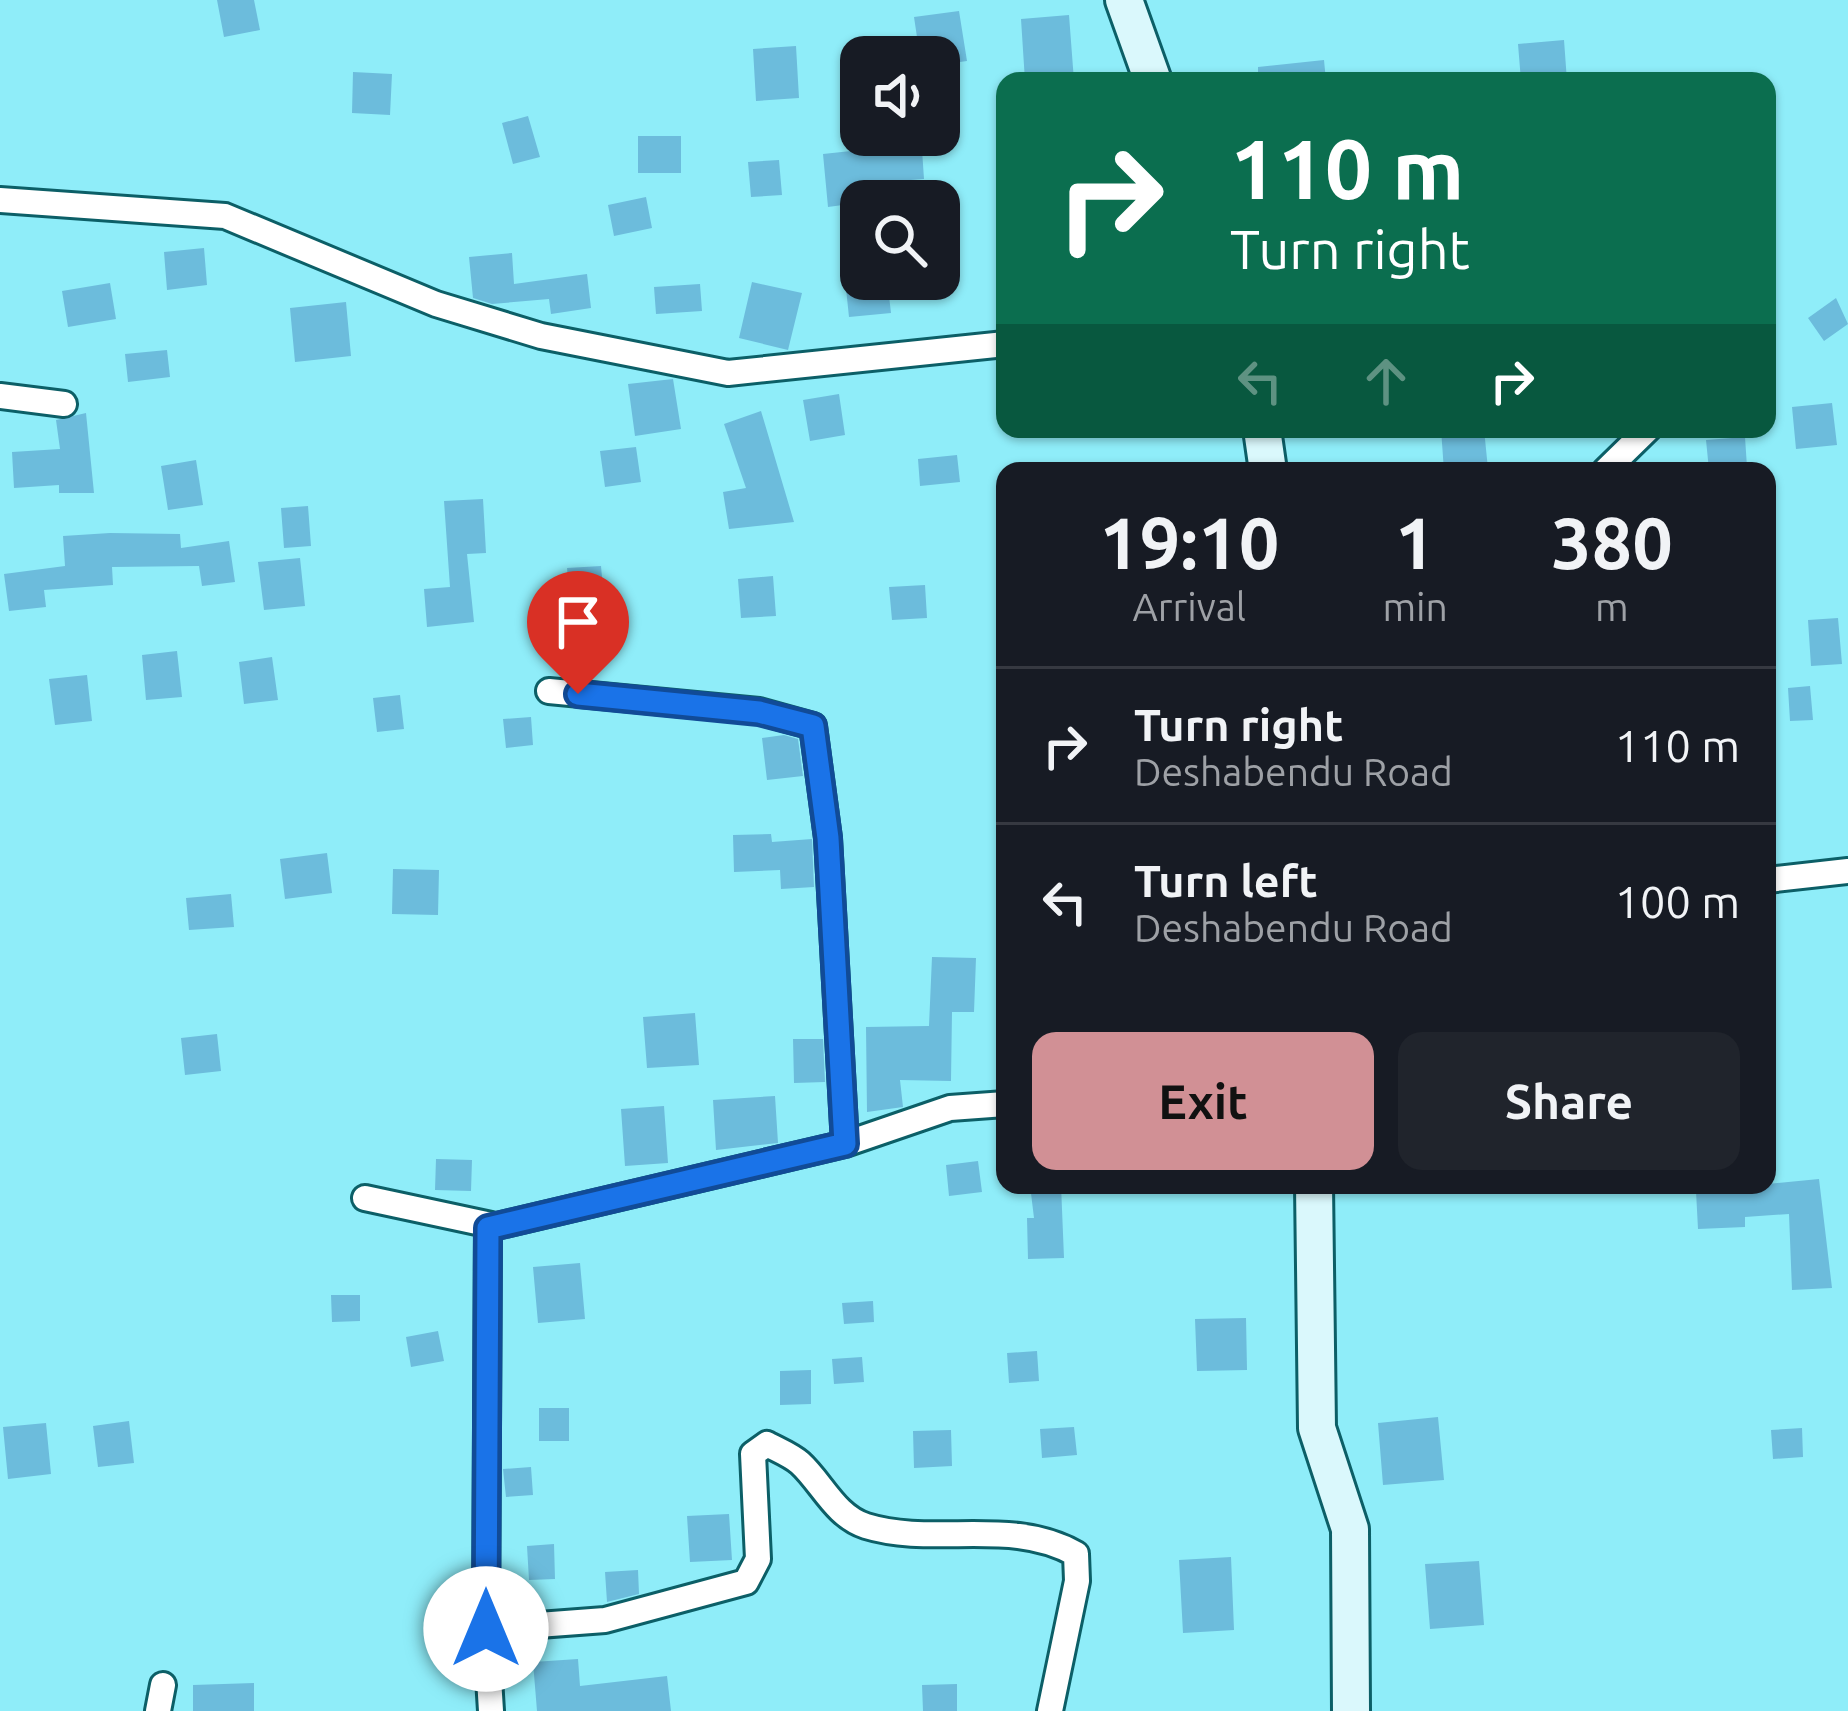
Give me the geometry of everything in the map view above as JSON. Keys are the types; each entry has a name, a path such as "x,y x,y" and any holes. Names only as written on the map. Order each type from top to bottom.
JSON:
{"main road":[{"path":"1124,0 1150,72"},
{"path":"1314,1194 1316,1428 1350,1529 1351,1711"}],"street":[{"path":"0,200 225,216 436,304 542,336 728,373 996,345"},
{"path":"0,396 64,404"},
{"path":"1613,462 1639,438"},
{"path":"549,691 759,712 813,726 828,838 845,1144"},
{"path":"1776,879 1848,871"},
{"path":"364,1198 491,1225 573,1211 845,1144 950,1108 996,1105"},
{"path":"491,1225 485,1235 486,1629 491,1711"},
{"path":"486,1629 605,1620 746,1582 758,1558 753,1454 767,1444 799,1461 829,1500 863,1525 922,1533 996,1533 1056,1543 1076,1554 1077,1581 1050,1711"},
{"path":"158,1711 163,1685"}],"building":[{"path":"217,0 254,0 260,30 224,37"},
{"path":"959,11 967,61 960,62 960,36 917,36 914,17"},
{"path":"1069,15 1073,72 1024,72 1021,19"},
{"path":"1564,40 1566,72 1520,72 1518,44"},
{"path":"796,46 799,98 756,101 753,49"},
{"path":"1324,60 1325,72 1258,72 1258,67"},
{"path":"353,72 392,74 390,115 352,113"},
{"path":"528,116 540,157 513,164 502,123"},
{"path":"638,136 681,136 681,173 638,173"},
{"path":"823,154 922,156 924,179 840,180 840,205 828,207"},
{"path":"779,160 782,195 751,197 748,162"},
{"path":"646,197 652,228 614,236 608,205"},
{"path":"204,248 207,285 167,290 164,252"},
{"path":"512,253 514,284 587,274 591,308 551,314 549,299 492,304 473,298 469,257"},
{"path":"752,282 802,293 788,350 739,338"},
{"path":"110,283 116,319 68,327 62,291"},
{"path":"700,284 702,311 656,314 654,287"},
{"path":"1836,298 1848,324 1824,341 1808,318"},
{"path":"847,300 889,300 891,313 849,317"},
{"path":"346,302 351,356 295,362 290,308"},
{"path":"167,350 170,377 128,382 125,354"},
{"path":"673,379 681,429 635,436 628,384"},
{"path":"839,394 845,435 810,441 803,400"},
{"path":"1832,403 1837,445 1796,449 1792,407"},
{"path":"761,411 794,522 729,529 723,492 746,488 724,424"},
{"path":"86,413 94,493 59,493 59,485 14,488 12,452 60,449 56,420"},
{"path":"1442,438 1485,438 1487,462 1443,462"},
{"path":"1745,438 1747,462 1708,462 1706,440"},
{"path":"636,447 641,482 605,487 600,451"},
{"path":"957,455 960,482 920,486 918,459"},
{"path":"196,460 203,505 168,510 161,466"},
{"path":"483,499 486,553 467,554 474,622 427,627 424,589 450,587 444,501"},
{"path":"308,506 311,546 284,548 281,508"},
{"path":"180,534 181,548 229,541 235,582 202,586 199,566 112,567 113,585 44,590 46,607 9,611 4,574 65,566 63,536"},
{"path":"300,558 305,606 264,610 258,562"},
{"path":"601,566 605,610 571,613 567,568"},
{"path":"773,576 776,616 741,618 738,579"},
{"path":"925,585 927,618 892,620 889,587"},
{"path":"1838,618 1842,664 1811,666 1808,620"},
{"path":"177,651 182,697 146,700 142,655"},
{"path":"272,657 278,700 244,704 239,662"},
{"path":"87,675 92,721 55,725 49,679"},
{"path":"1810,686 1813,720 1790,721 1788,688"},
{"path":"400,695 404,729 377,732 373,698"},
{"path":"531,717 533,745 506,748 503,719"},
{"path":"784,735 798,739 803,776 767,780 762,738"},
{"path":"771,834 772,842 812,839 814,887 781,889 780,870 734,872 733,835"},
{"path":"327,853 332,893 285,899 280,859"},
{"path":"393,869 439,870 438,915 392,914"},
{"path":"231,894 234,927 189,930 186,898"},
{"path":"932,957 976,958 974,1012 952,1012 951,1081 900,1080 903,1107 867,1112 866,1027 929,1026"},
{"path":"695,1013 699,1065 647,1068 643,1017"},
{"path":"217,1034 221,1071 185,1075 181,1038"},
{"path":"793,1039 823,1039 825,1082 794,1083"},
{"path":"775,1096 778,1143 716,1150 713,1100"},
{"path":"664,1106 668,1163 625,1166 621,1109"},
{"path":"436,1159 472,1160 471,1191 435,1190"},
{"path":"978,1161 982,1192 949,1196 946,1165"},
{"path":"1819,1179 1832,1288 1792,1290 1789,1214 1745,1217 1745,1227 1698,1229 1696,1194 1776,1194 1776,1183"},
{"path":"1031,1194 1061,1194 1064,1258 1028,1259 1027,1218 1034,1218"},
{"path":"580,1263 585,1319 538,1323 533,1267"},
{"path":"331,1295 360,1295 360,1321 332,1322"},
{"path":"873,1301 874,1322 844,1324 842,1303"},
{"path":"1246,1318 1247,1370 1197,1371 1195,1319"},
{"path":"438,1331 444,1361 411,1367 406,1337"},
{"path":"1037,1351 1039,1381 1009,1383 1007,1353"},
{"path":"862,1357 864,1382 834,1384 832,1359"},
{"path":"811,1370 811,1404 780,1405 780,1371"},
{"path":"539,1408 569,1408 569,1441 539,1441"},
{"path":"1438,1417 1444,1480 1383,1485 1378,1423"},
{"path":"129,1421 134,1463 98,1467 93,1426"},
{"path":"46,1423 51,1474 8,1479 3,1427"},
{"path":"1074,1427 1077,1455 1042,1458 1040,1429"},
{"path":"1802,1428 1803,1457 1773,1459 1771,1430"},
{"path":"951,1430 952,1466 914,1468 913,1431"},
{"path":"531,1467 533,1495 506,1497 503,1469"},
{"path":"729,1514 732,1560 690,1562 687,1516"},
{"path":"554,1544 555,1579 529,1580 527,1546"},
{"path":"1231,1557 1234,1630 1183,1633 1179,1560"},
{"path":"1479,1561 1484,1625 1430,1629 1425,1564"},
{"path":"638,1570 639,1594 607,1602 605,1572"},
{"path":"578,1659 580,1686 667,1676 671,1711 537,1711 533,1662"},
{"path":"254,1683 254,1711 193,1711 193,1685"},
{"path":"957,1684 957,1711 923,1711 922,1685"}],"route":[{"path":"486,1629 488,1228 845,1144 828,838 813,726 759,712 578,694"}]}
